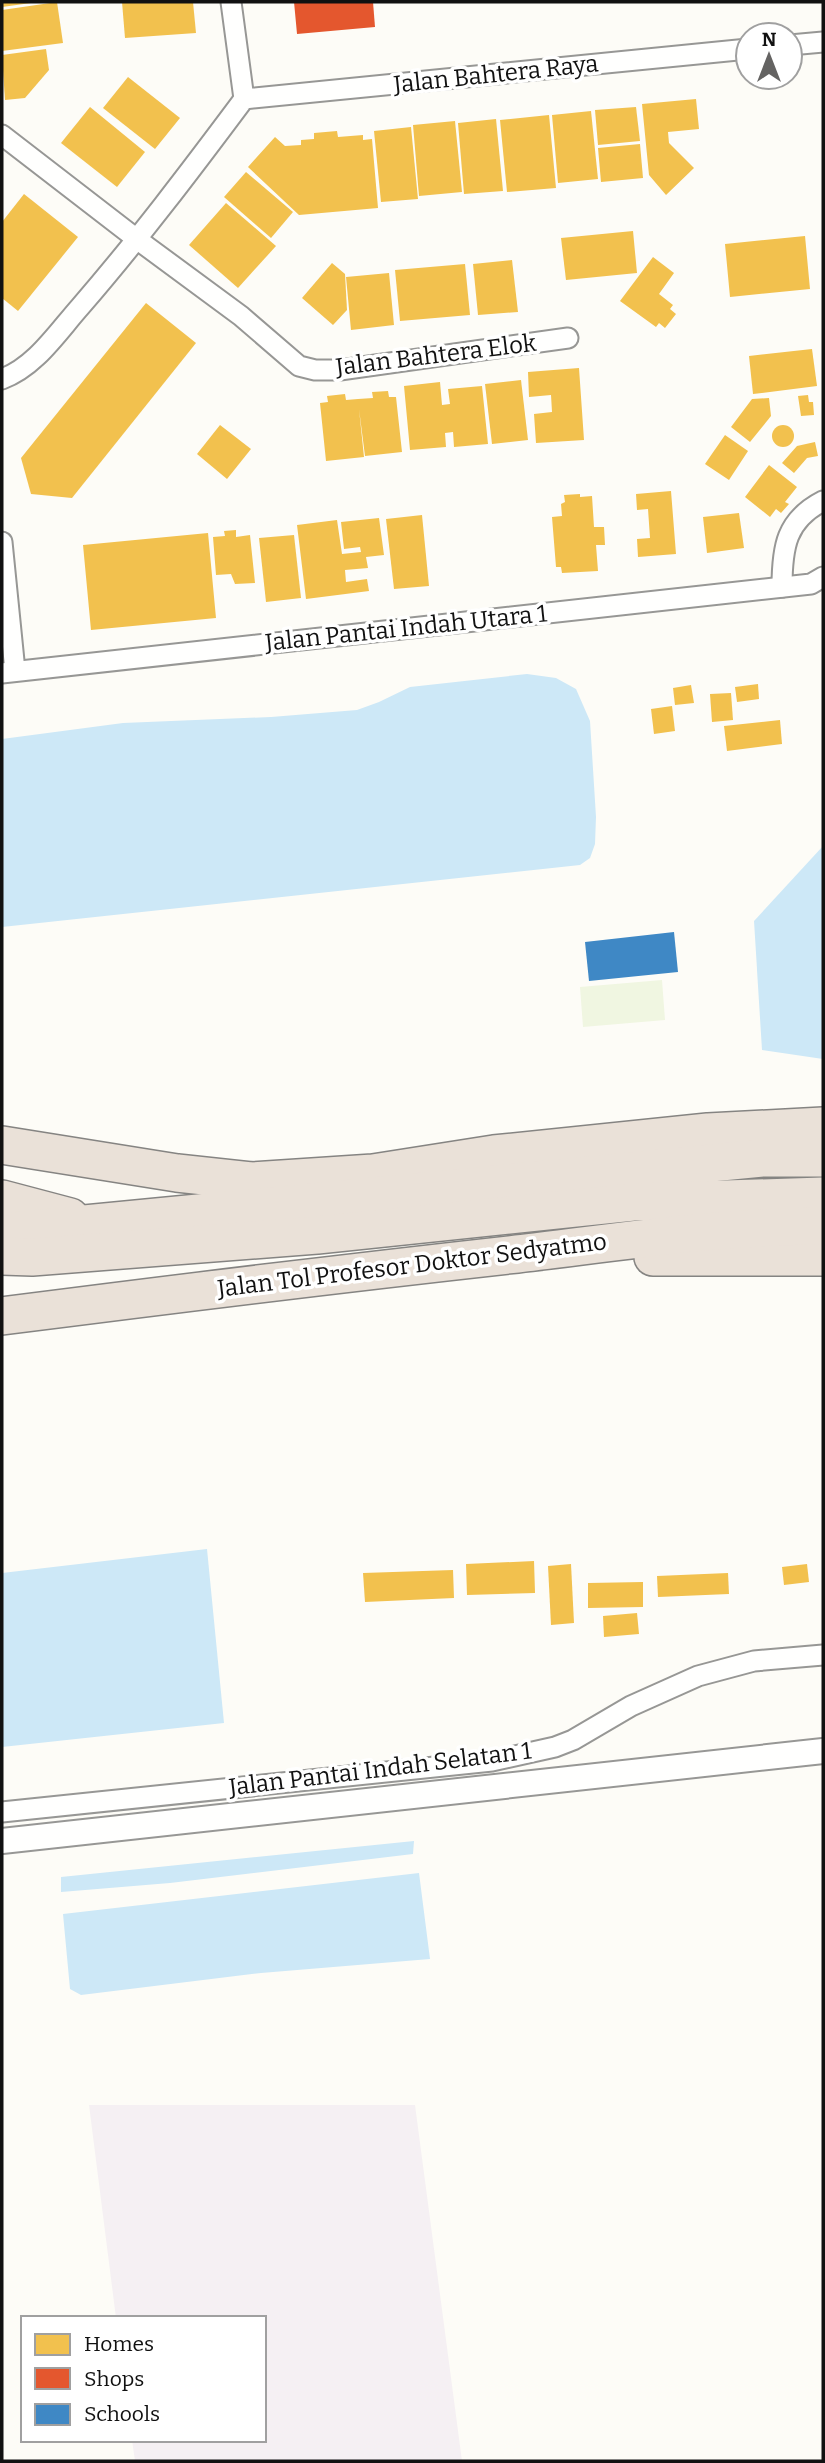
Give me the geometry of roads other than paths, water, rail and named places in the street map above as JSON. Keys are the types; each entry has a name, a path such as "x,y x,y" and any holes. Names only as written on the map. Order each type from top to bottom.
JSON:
{"highway":[{"path":"2,1145 164,1171 251,1181 373,1172 494,1154 694,1134 823,1126"},
{"path":"2,1232 762,1158 823,1158"},
{"path":"2,1199 91,1223"},
{"name":"Jalan Tol Profesor Doktor Sedyatmo","path":"2,1256 32,1257 317,1235 633,1202 822,1232"},
{"name":"Jalan Tol Profesor Doktor Sedyatmo","path":"2,1316 572,1247 642,1258 822,1232"}],"street":[{"path":"2,379 14,374 39,353 138,240 244,99 231,2"},
{"path":"804,44 823,42"},
{"name":"Jalan Bahtera Raya","path":"244,99 734,50"},
{"name":"Jalan Bahtera Elok","path":"2,135 241,316 299,366 316,370 340,370 568,338"},
{"path":"782,587 782,559 793,523 807,509 823,501"},
{"path":"2,542 8,672"},
{"name":"Jalan Pantai Indah Utara 1","path":"8,672 819,583"},
{"name":"Jalan Pantai Indah Selatan 1","path":"2,1812 492,1761 564,1744 631,1706 698,1676 754,1661 823,1655"},
{"name":"Jalan Pantai Indah Selatan 1","path":"2,1841 811,1751 823,1736"}],"water":[{"path":"527,674 556,678 576,689 590,721 595,844 590,858 580,865 2,927 2,739 123,723 271,717 357,710 410,687"},
{"path":"823,846 823,1059 762,1050 754,921"},
{"path":"207,1549 224,1723 2,1747 2,1573"},
{"path":"414,1841 413,1854 170,1883 61,1892 61,1877"},
{"path":"419,1873 430,1959 261,1973 81,1995 70,1989 63,1914"}]}
